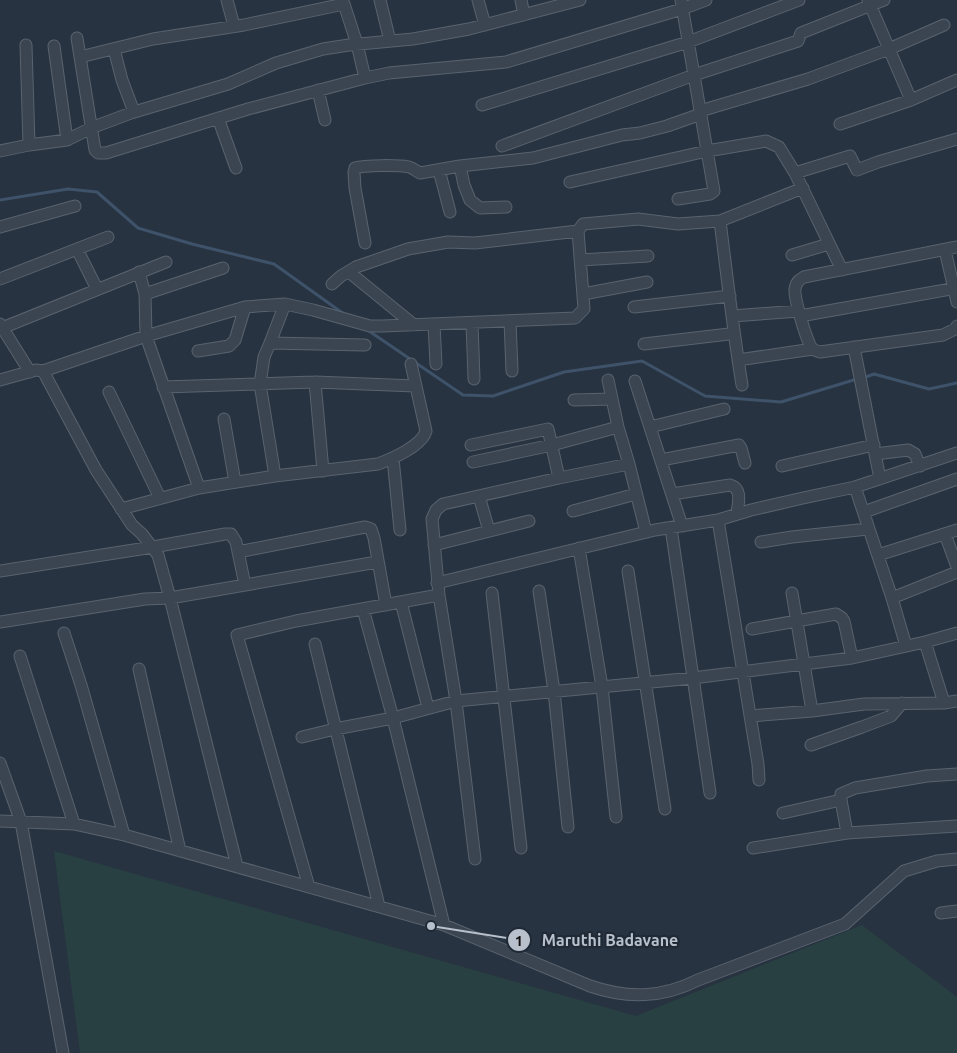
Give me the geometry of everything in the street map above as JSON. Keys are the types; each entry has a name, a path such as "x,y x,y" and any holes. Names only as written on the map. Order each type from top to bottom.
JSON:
{"street":[{"path":"227,0 234,26"},
{"path":"380,0 390,41"},
{"path":"478,0 485,25"},
{"path":"520,0 524,15"},
{"path":"0,152 29,145 67,140 91,128 134,112 228,84 276,63 323,49 413,39 469,30 580,0"},
{"path":"78,38 95,150 98,153 106,153 248,109 365,78 389,73 506,62 682,5 706,0"},
{"path":"482,105 688,42 799,0"},
{"path":"502,146 694,75 798,40 800,33 869,3 884,0"},
{"path":"80,57 153,39 234,26 344,2 365,78"},
{"path":"869,3 911,100"},
{"path":"678,199 710,194 714,190 682,5"},
{"path":"365,243 355,188 355,168 364,166 404,166 420,173 460,166 533,158 622,135 667,126 700,112 808,79 944,26"},
{"path":"26,45 29,145"},
{"path":"54,46 67,140"},
{"path":"114,49 122,80 134,112"},
{"path":"840,124 911,100 957,80"},
{"path":"318,90 325,120"},
{"path":"218,118 236,168"},
{"path":"795,173 850,156 857,170 878,162 957,140"},
{"path":"570,182 707,151 766,141 779,147 795,173 842,270"},
{"path":"460,166 464,185 470,200 480,208 506,208"},
{"path":"439,170 450,212"},
{"path":"0,380 36,370 42,371 146,336 245,307 285,304 370,326 575,318 584,309 578,231 583,224 638,219 678,224 720,221 803,188"},
{"path":"0,227 75,206"},
{"path":"720,221 733,332 742,385"},
{"path":"332,284 356,267 408,249 431,244 448,242 475,243 578,231"},
{"path":"0,279 108,237"},
{"path":"792,255 829,244"},
{"path":"957,247 804,277 797,282 795,290 808,344 820,352 943,335 957,326"},
{"path":"77,248 97,289"},
{"path":"945,250 957,302"},
{"path":"580,260 648,256"},
{"path":"30,372 1,326 166,262"},
{"path":"145,294 223,268"},
{"path":"139,272 145,294 146,336 199,488"},
{"path":"349,272 414,325"},
{"path":"583,294 647,282"},
{"path":"732,316 800,314 955,288"},
{"path":"634,307 730,296"},
{"path":"275,476 260,384 264,357 285,304"},
{"path":"198,351 229,346 235,340 245,307"},
{"path":"510,321 512,371"},
{"path":"472,323 474,379"},
{"path":"434,324 436,364"},
{"path":"644,344 733,332"},
{"path":"270,343 365,345"},
{"path":"854,348 880,478"},
{"path":"738,360 813,349"},
{"path":"121,509 199,488 275,476 378,464 393,458 417,443 424,437 426,431 411,364"},
{"path":"42,371 96,470 132,525 142,534 158,555 237,866"},
{"path":"608,380 618,427 646,532"},
{"path":"635,381 672,494 693,678 710,793"},
{"path":"163,388 315,382 415,386"},
{"path":"315,382 323,471"},
{"path":"109,392 160,498"},
{"path":"574,400 612,399"},
{"path":"650,427 724,410"},
{"path":"224,419 236,482"},
{"path":"473,462 552,445 618,427"},
{"path":"471,444 548,428 559,478"},
{"path":"661,460 739,445 745,463"},
{"path":"782,466 874,449 908,450 915,454 920,466"},
{"path":"437,583 646,532 718,520 855,487 957,453"},
{"path":"393,458 400,530"},
{"path":"475,859 456,701 438,595 432,519 436,510 443,504 629,464"},
{"path":"864,512 957,479"},
{"path":"672,494 730,485 736,486 739,492 737,514"},
{"path":"855,487 906,646"},
{"path":"573,511 636,494"},
{"path":"479,496 489,532"},
{"path":"718,520 759,780"},
{"path":"434,545 529,521"},
{"path":"238,552 365,527 371,529 386,605"},
{"path":"761,542 792,536 868,529"},
{"path":"878,554 957,530"},
{"path":"0,571 231,534 236,542 245,585"},
{"path":"945,534 957,567"},
{"path":"579,548 602,686 616,817"},
{"path":"0,622 145,599 170,598 378,562"},
{"path":"628,571 665,809"},
{"path":"892,598 957,572"},
{"path":"539,591 554,692 568,827"},
{"path":"492,593 521,848"},
{"path":"792,594 812,710"},
{"path":"309,887 237,635 296,621 438,595"},
{"path":"401,602 428,708"},
{"path":"363,609 444,925"},
{"path":"752,629 836,614 842,618 852,658"},
{"path":"64,633 124,835"},
{"path":"302,738 335,728 392,718 456,701 693,678 852,658 957,633"},
{"path":"925,642 944,702"},
{"path":"315,644 379,906"},
{"path":"20,656 74,824"},
{"path":"139,669 180,851"},
{"path":"750,716 864,704 957,701"},
{"path":"811,745 891,716 902,703"},
{"path":"0,763 21,822 63,1053"},
{"path":"847,833 841,794 855,788 927,776 957,774"},
{"path":"783,813 841,800"},
{"path":"0,821 74,824 124,835 237,866 444,925 602,990 625,995 673,991 845,924 904,871 937,861 957,859"},
{"path":"752,848 847,833 957,826"},
{"path":"941,913 957,911"}],"green space":[{"path":"54,851 636,1016 862,925 957,997 957,1053 80,1053"}],"waterway":[{"path":"0,200 68,189 97,192 138,228 192,244 274,264 344,314"},
{"path":"366,329 463,395 493,396 564,372 642,361 705,396 781,402 857,379"},
{"path":"863,378 874,374 929,389 957,383"}],"place":[{"name":"Maruthi Badavane","path":"431,926"}]}
